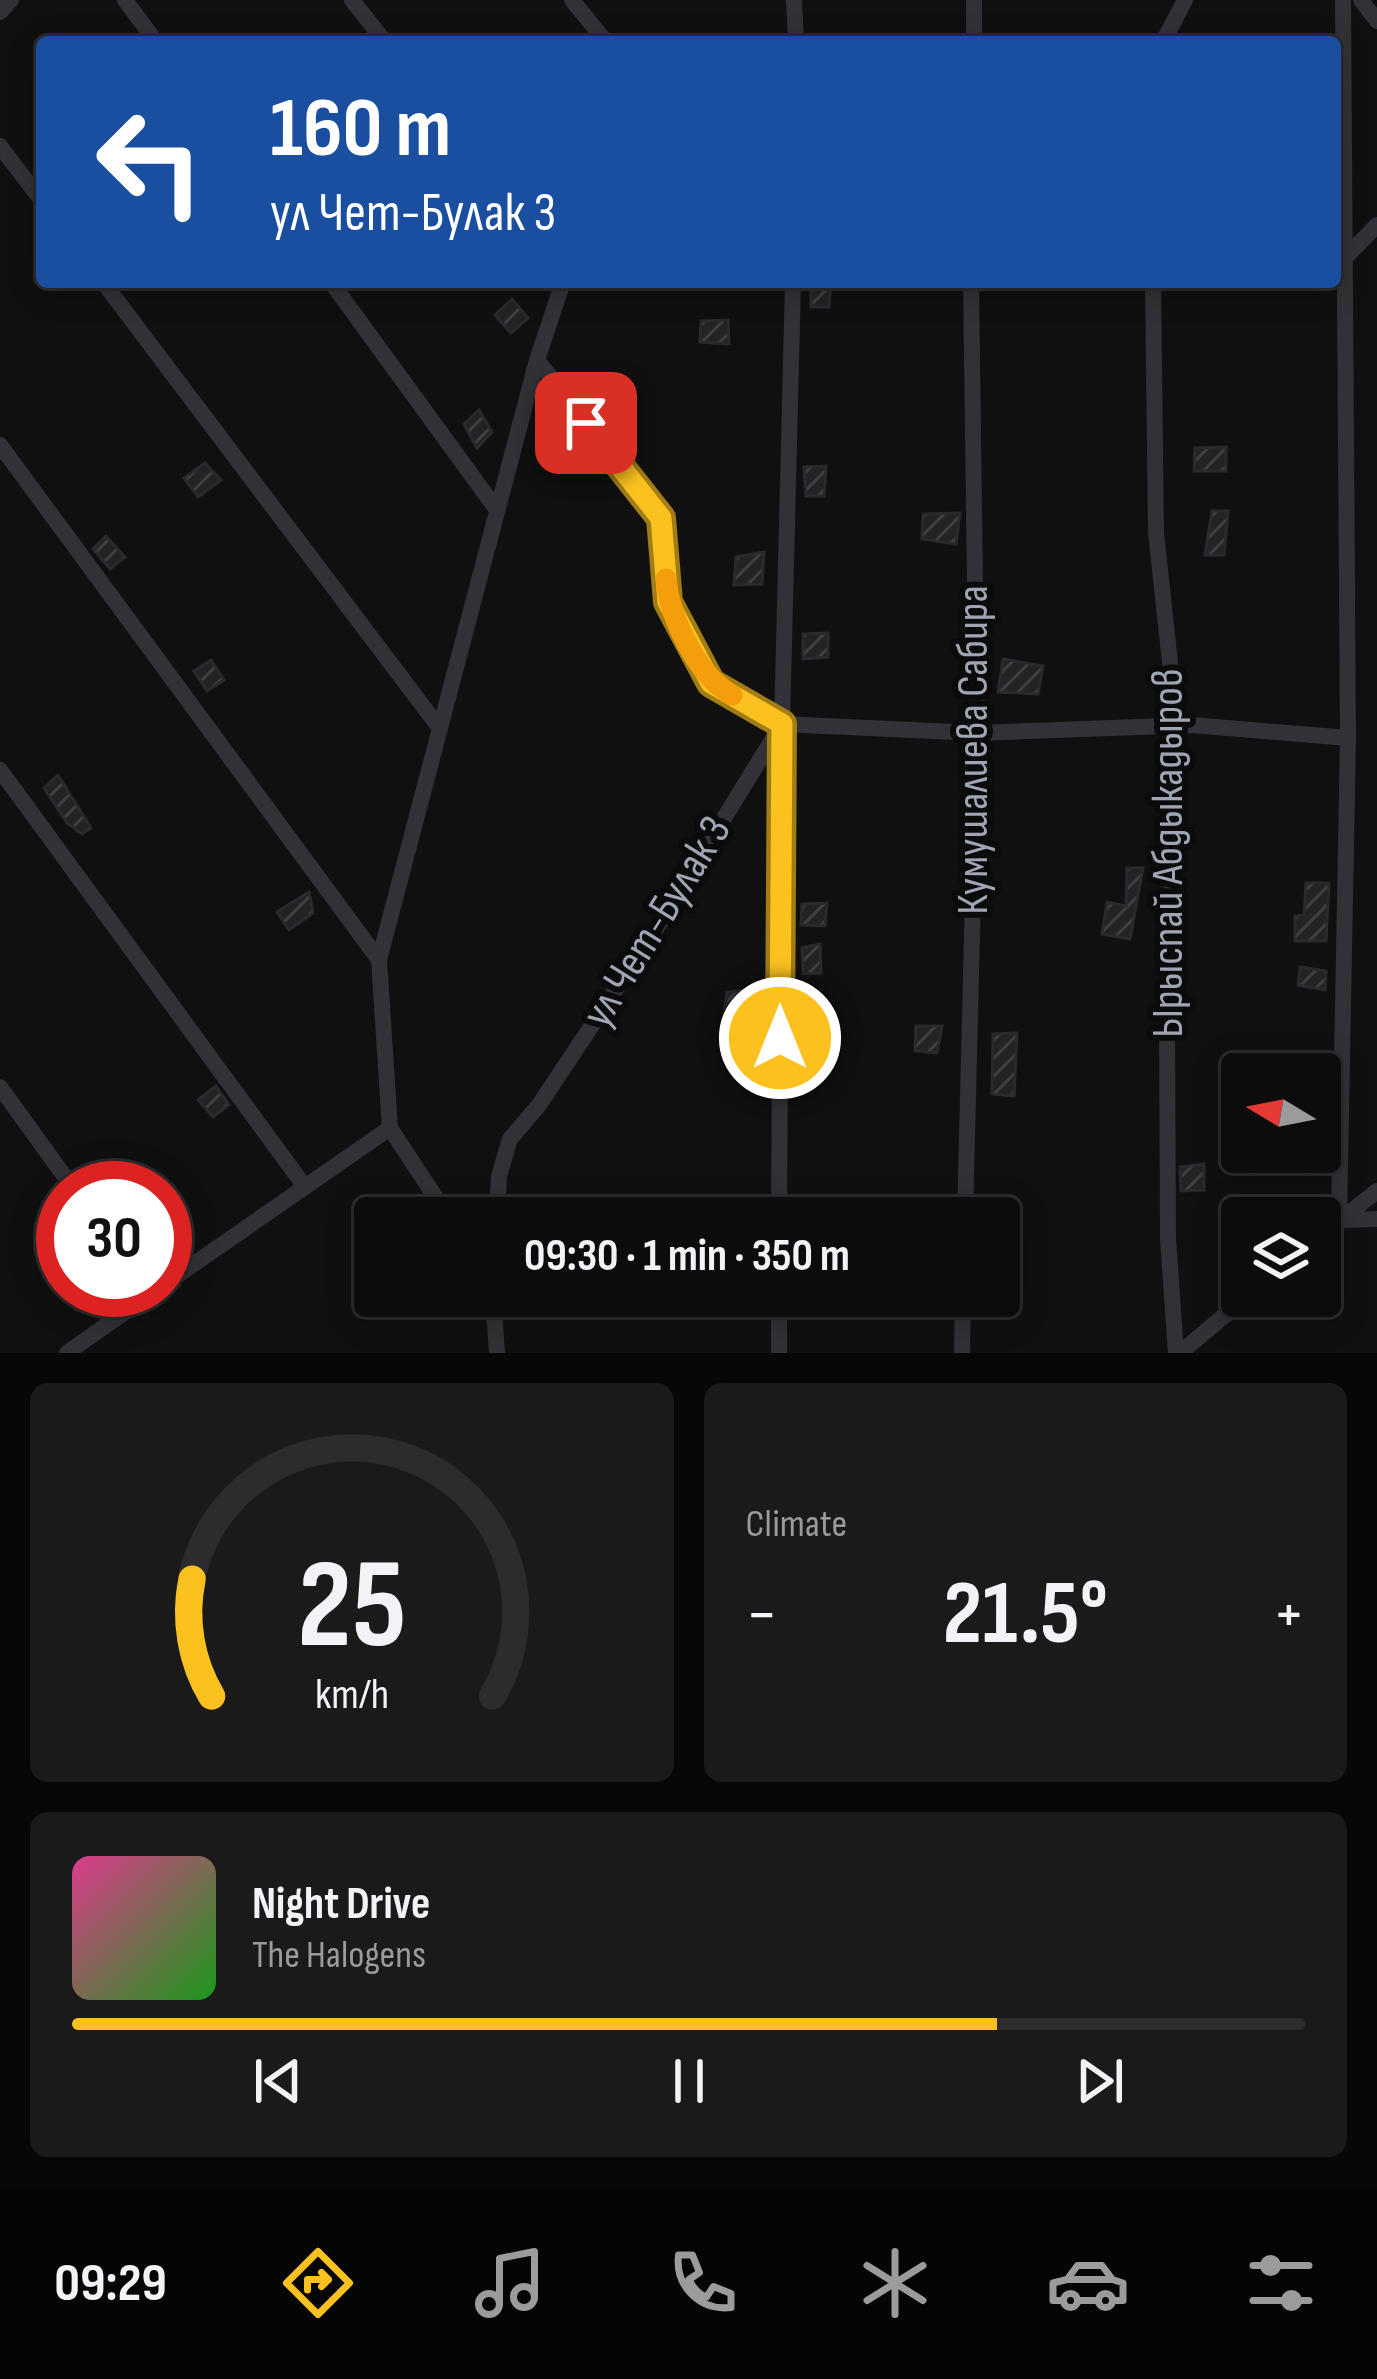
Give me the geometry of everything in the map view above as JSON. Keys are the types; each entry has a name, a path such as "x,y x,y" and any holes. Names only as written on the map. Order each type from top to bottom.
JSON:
{"street":[{"path":"0,12 11,0"},
{"path":"125,0 151,36"},
{"path":"352,0 380,36"},
{"path":"572,0 601,36"},
{"path":"794,0 796,36"},
{"path":"974,0 974,36"},
{"path":"1165,36 1185,0"},
{"path":"1340,1197 1348,738 1342,0"},
{"path":"1361,0 1377,21"},
{"path":"0,146 36,194"},
{"path":"1341,262 1377,225"},
{"path":"108,288 438,725"},
{"path":"335,288 494,506"},
{"path":"435,1197 389,1128 379,960 494,506 561,288"},
{"path":"779,1197 782,724 793,288"},
{"name":"Кумушалиева Сабира","path":"965,1197 976,733 971,288"},
{"name":"Ырыспай Абдыкадыров","path":"1153,288 1156,533 1177,727 1167,1022 1168,1239 1178,1353"},
{"path":"537,360 661,518 668,602 711,683 782,724 976,733 1177,727 1348,738"},
{"path":"0,446 379,960"},
{"name":"ул Чет-Булак 3","path":"498,1197 509,1139 539,1105 654,932 782,724"},
{"path":"0,770 305,1186"},
{"path":"0,1088 53,1161"},
{"path":"192,1264 389,1128"},
{"path":"1341,1219 1377,1191"},
{"path":"1341,1220 1377,1219"},
{"path":"67,1353 117,1317"},
{"path":"495,1317 496,1353"},
{"path":"779,1317 779,1353"},
{"path":"962,1353 963,1317"},
{"path":"1178,1353 1222,1317"}],"building":[{"path":"811,288 831,288 829,307 811,307"},
{"path":"512,299 528,318 511,333 495,315"},
{"path":"728,320 729,344 700,342 701,321"},
{"path":"479,410 492,432 477,448 464,424"},
{"path":"1226,447 1226,471 1194,471 1195,448"},
{"path":"205,463 221,480 198,497 184,478"},
{"path":"826,466 824,496 806,496 804,467"},
{"path":"1212,511 1228,511 1224,555 1205,555"},
{"path":"960,513 956,544 922,539 923,514"},
{"path":"106,536 125,557 110,569 93,549"},
{"path":"764,552 762,584 734,585 736,557"},
{"path":"828,633 828,657 803,659 803,634"},
{"path":"1003,659 1043,666 1038,694 998,692"},
{"path":"211,660 224,680 207,691 194,671"},
{"path":"58,775 91,828 82,834 67,823 44,788"},
{"path":"1127,868 1143,868 1130,939 1102,934 1107,902 1126,906"},
{"path":"1306,883 1329,883 1326,941 1295,941 1295,916 1304,915"},
{"path":"309,892 313,913 289,930 277,912"},
{"path":"827,903 825,926 801,925 802,904"},
{"path":"820,944 821,973 803,974 802,948"},
{"path":"1300,967 1326,971 1325,990 1298,985"},
{"path":"755,989 755,1010 725,1008 727,992"},
{"path":"916,1026 942,1026 937,1053 915,1051"},
{"path":"1017,1033 1014,1096 992,1094 993,1034"},
{"path":"216,1086 229,1105 213,1117 198,1100"},
{"path":"1204,1164 1204,1190 1181,1191 1180,1167"}],"slow traffic":[{"path":"666,579 668,602 711,683 732,695"}],"route":[{"path":"586,423 661,518 668,602 711,683 782,724 780,1038"}]}
